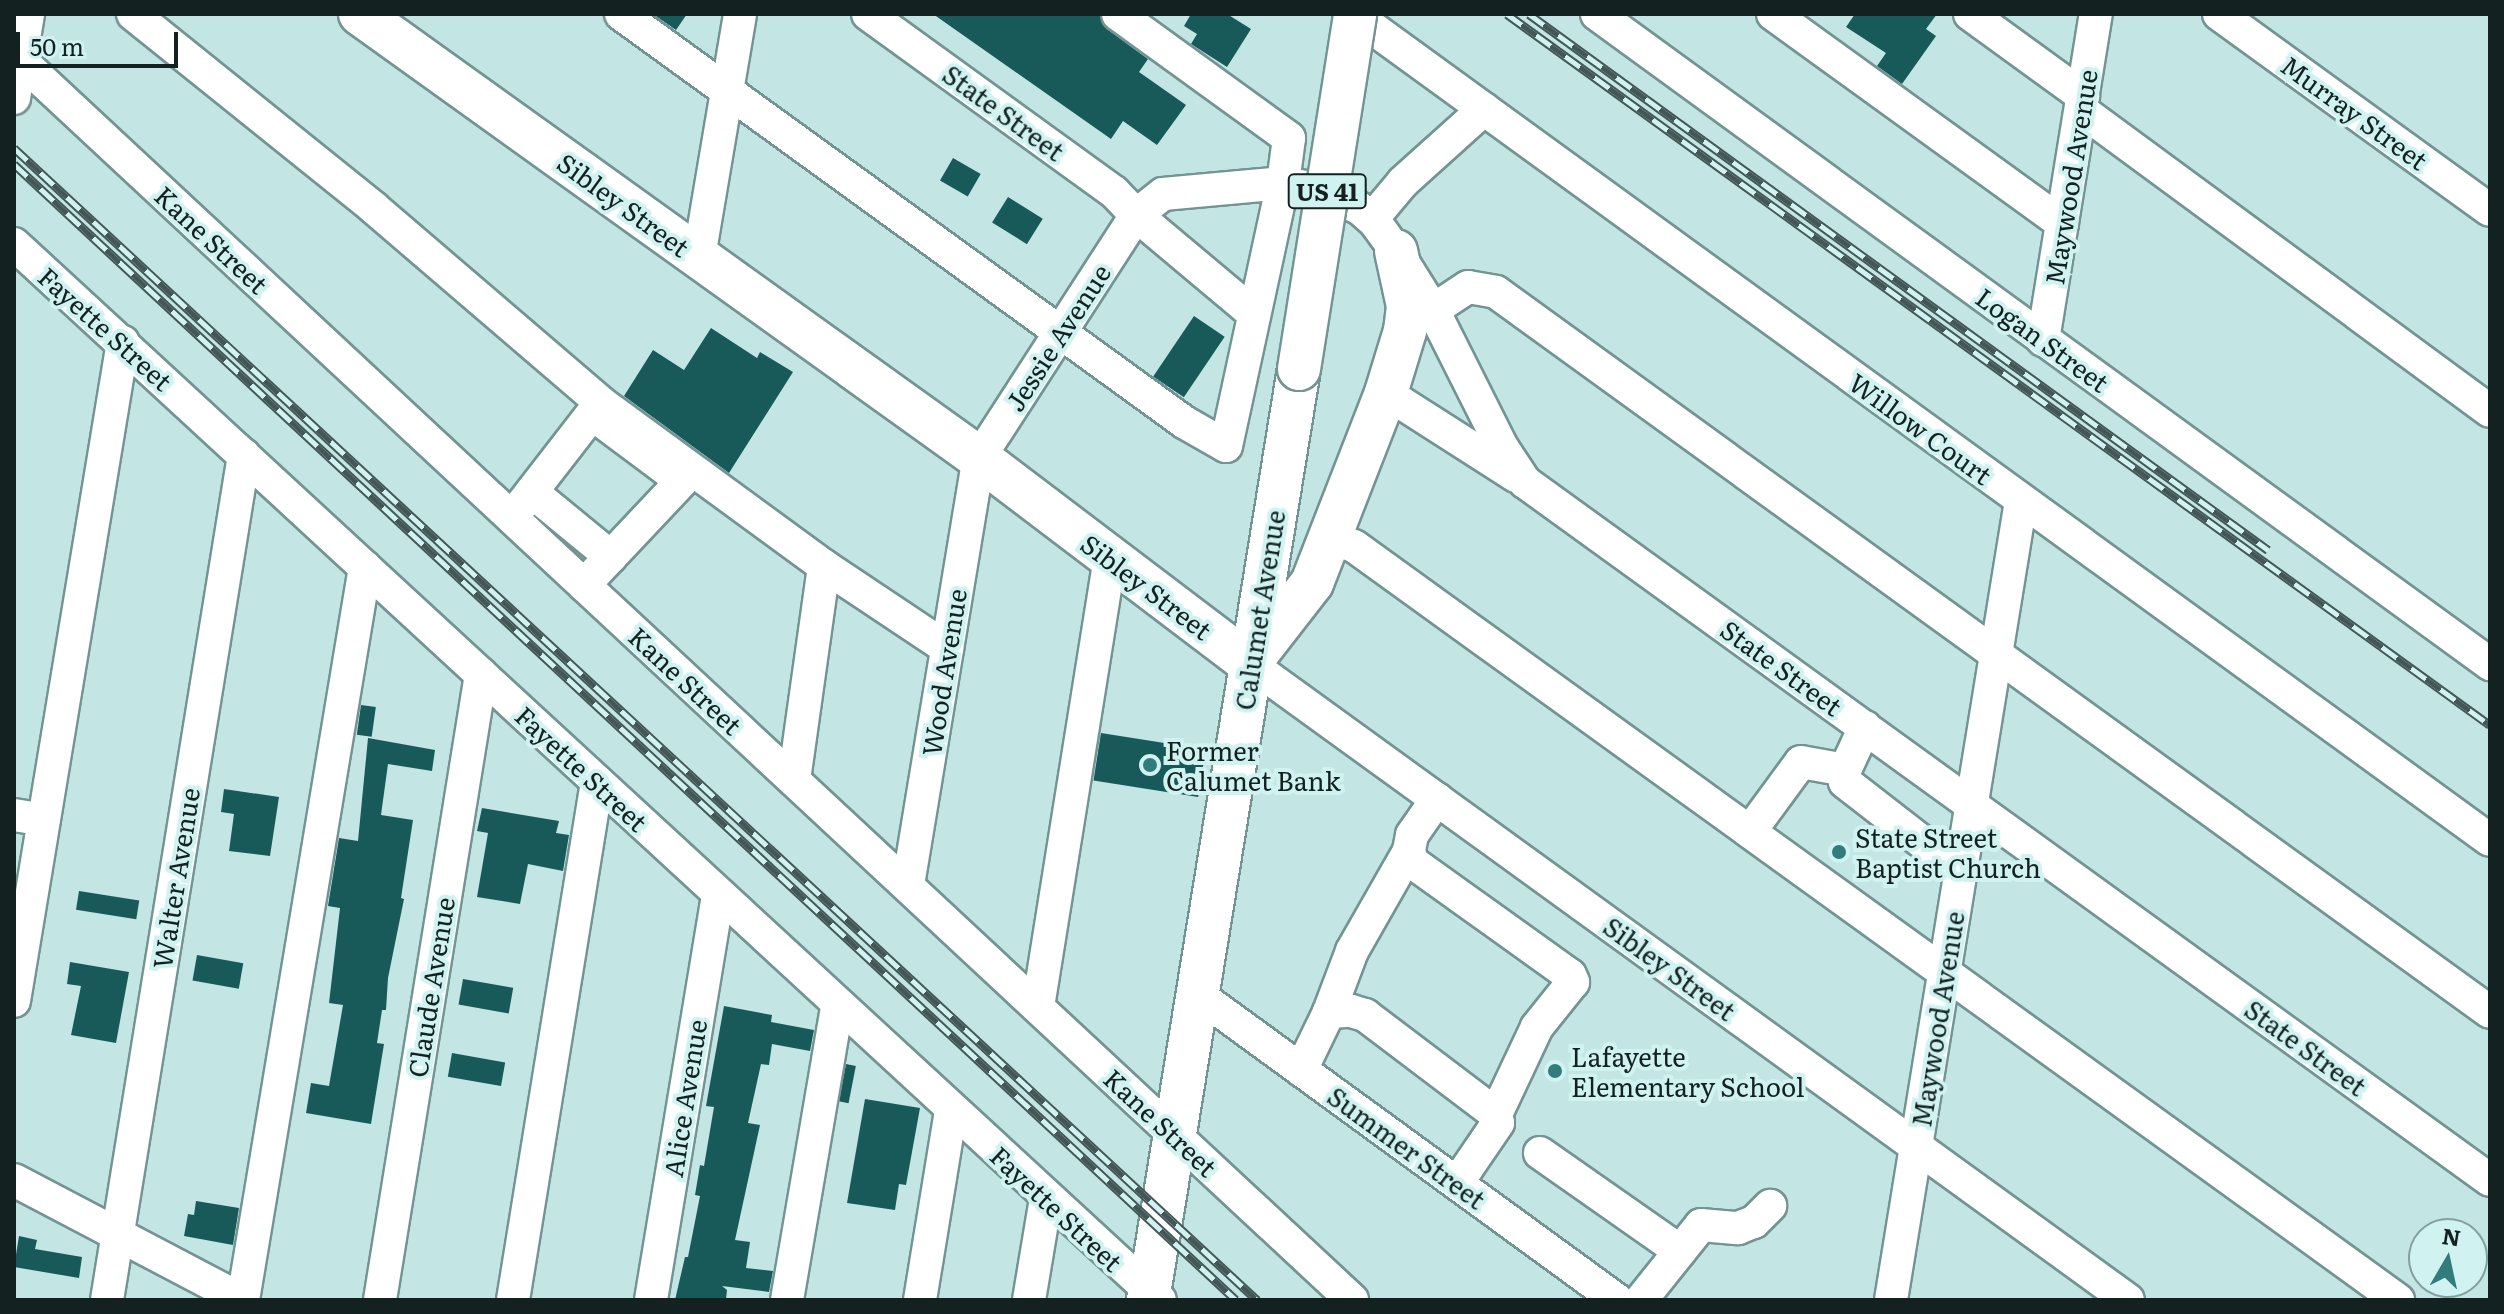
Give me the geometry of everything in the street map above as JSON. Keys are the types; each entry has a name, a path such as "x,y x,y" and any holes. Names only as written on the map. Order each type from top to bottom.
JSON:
{"main road":[{"name":"Sibley Street","path":"360,14 979,458 1250,664"},
{"name":"Calumet Avenue","path":"1152,1298 1174,1134 1354,14"},
{"path":"1250,664 1312,583 1386,393 1405,331 1408,306 1384,235"}],"street":[{"path":"16,83 28,14"},
{"path":"133,14 374,208 596,408 687,475 947,648"},
{"path":"621,14 1184,422 1226,446 1283,183 1289,138 1118,14"},
{"path":"699,257 740,14"},
{"name":"State Street","path":"868,14 909,26 1114,192 1136,215 1254,314"},
{"name":"Willow Court","path":"1354,14 2490,840"},
{"name":"Logan Street","path":"1597,14 2490,664"},
{"path":"1773,14 2062,223"},
{"path":"1970,14 2082,103 2490,411"},
{"name":"Maywood Avenue","path":"2043,340 2096,14"},
{"name":"Murray Street","path":"2219,14 2490,210"},
{"name":"Kane Street","path":"16,83 512,517 1352,1300"},
{"path":"1384,235 1403,182 1484,109"},
{"name":"State Street","path":"1136,215 1163,194 1283,183 1312,188 1345,200 1384,235 1433,310 1502,447 1525,482 2490,1180"},
{"name":"Jessie Avenue","path":"979,458 1136,215"},
{"name":"Fayette Street","path":"14,244 1152,1298"},
{"path":"1433,310 1468,287 1496,292 2490,1012"},
{"path":"14,1001 29,817 123,342"},
{"path":"1386,393 1525,482"},
{"path":"512,517 596,408"},
{"name":"Walter Avenue","path":"107,1300 244,455"},
{"name":"Wood Avenue","path":"908,885 979,458"},
{"path":"584,585 687,475"},
{"path":"532,492 611,557"},
{"name":"Maywood Avenue","path":"1891,1300 2021,501"},
{"path":"1330,537 1354,546 2398,1300"},
{"path":"1038,1007 1110,558"},
{"path":"794,780 824,566"},
{"path":"14,1180 243,1300 365,567"},
{"name":"Sibley Street","path":"1250,664 2128,1300"},
{"name":"Claude Avenue","path":"380,1300 481,674"},
{"path":"1865,727 1845,770 1845,782 1961,872"},
{"path":"1751,830 1801,762 1845,770"},
{"path":"513,1300 597,782"},
{"path":"1301,1070 1329,1012 1352,951 1409,851 1412,835 1437,799"},
{"path":"1409,851 1417,868 1570,975 1571,988 1537,1027 1496,1114 1498,1123 1457,1183"},
{"name":"Alice Avenue","path":"651,1300 718,896"},
{"name":"Summer Street","path":"1197,994 1617,1300"},
{"path":"787,1300 837,1006"},
{"path":"1329,1012 1351,1011 1365,1015 1496,1114"},
{"path":"920,1300 951,1111"},
{"path":"1540,1153 1680,1251"},
{"path":"1029,1300 1046,1198"},
{"path":"1641,1300 1701,1225 1738,1228 1754,1222 1770,1206"}],"building":[{"path":"653,14 687,14 676,30"},
{"path":"933,14 1099,14 1107,29 1148,59 1139,72 1186,105 1157,145 1123,121 1111,139"},
{"path":"1191,14 1227,14 1251,29 1227,67 1191,44 1197,34 1184,26"},
{"path":"1855,14 1937,14 1926,29 1936,36 1902,84 1877,66 1886,53 1846,27"},
{"path":"953,158 981,174 968,197 940,181"},
{"path":"1008,197 1043,219 1027,244 992,222"},
{"path":"1194,316 1225,337 1184,397 1153,377"},
{"path":"711,328 757,358 760,352 793,372 729,473 624,396 653,350 684,370"},
{"path":"361,705 376,707 372,737 357,735"},
{"name":"Former Calumet Bank","path":"1101,733 1206,750 1198,797 1093,780"},
{"path":"368,738 435,750 432,771 388,764 381,815 413,820 401,898 404,899 388,978 386,1010 382,1010 377,1043 384,1044 371,1124 306,1113 311,1083 329,1086 343,1005 329,1003 340,908 328,906 339,838 358,841"},
{"path":"224,789 279,797 270,856 229,851 234,814 221,812"},
{"path":"482,808 559,821 556,833 569,835 563,871 528,864 520,904 477,897 488,833 477,831"},
{"path":"79,891 139,901 136,919 76,910"},
{"path":"197,955 243,963 239,989 192,981"},
{"path":"70,962 129,972 116,1043 71,1035 81,986 67,984"},
{"path":"463,979 513,988 509,1013 458,1005"},
{"path":"724,1006 772,1015 771,1022 814,1030 810,1051 772,1044 769,1065 761,1064 748,1123 760,1125 735,1240 750,1242 746,1268 773,1271 769,1292 722,1286 727,1290 726,1300 675,1300 685,1257 688,1257 700,1196 695,1195 700,1165 704,1166 714,1107 706,1106"},
{"path":"452,1053 505,1062 501,1086 448,1077"},
{"path":"846,1064 856,1066 849,1103 839,1101"},
{"path":"865,1099 920,1108 906,1185 899,1184 895,1210 847,1203"},
{"path":"196,1201 239,1208 233,1245 184,1236 188,1214 194,1215"},
{"path":"19,1236 37,1240 35,1249 82,1257 79,1278 14,1267"}],"railway":[{"path":"1507,14 2490,725"},
{"path":"1529,14 2268,550"},
{"path":"14,148 1257,1300"},
{"path":"14,164 1236,1300"}],"place":[{"name":"Former Calumet Bank","path":"1150,765"},
{"name":"State Street Baptist Church","path":"1839,852"},
{"name":"Lafayette Elementary School","path":"1555,1071"}]}
